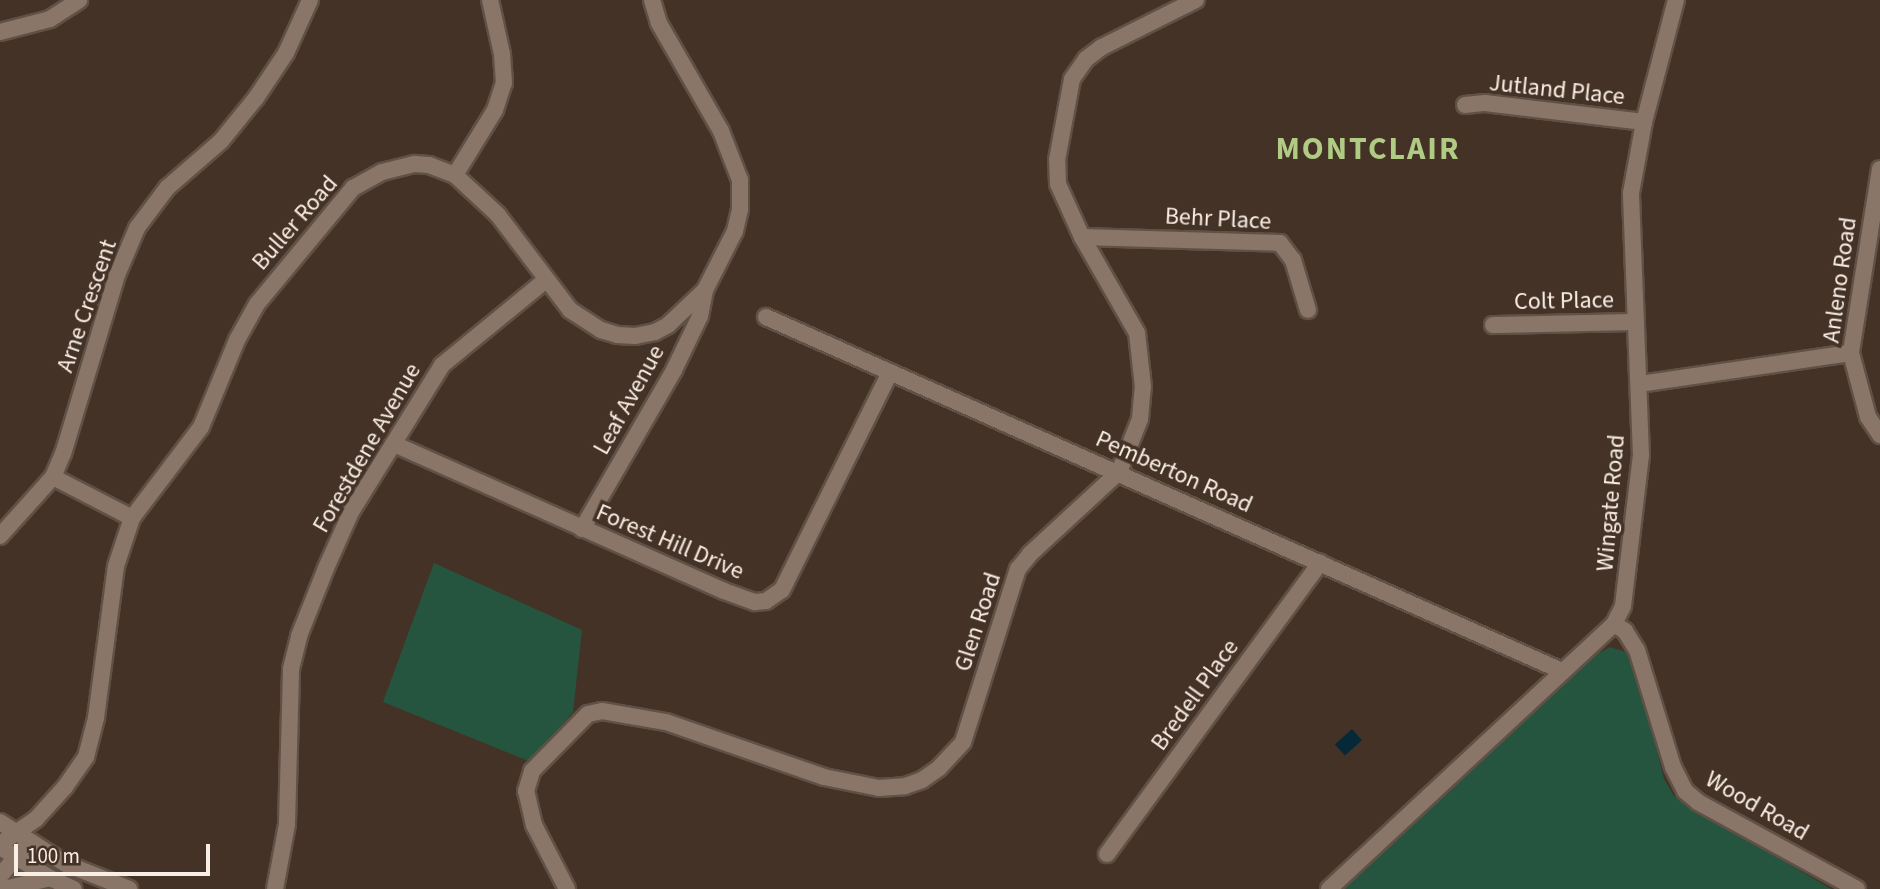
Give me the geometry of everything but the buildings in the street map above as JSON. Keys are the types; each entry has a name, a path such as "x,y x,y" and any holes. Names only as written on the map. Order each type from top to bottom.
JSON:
{"street":[{"path":"0,32 50,19 79,0"},
{"name":"Arne Crescent","path":"0,536 53,477 63,454 117,275 137,228 167,188 221,141 256,98 286,53 310,0"},
{"path":"455,175 495,110 504,83 503,61 490,0"},
{"name":"Buller Road","path":"30,842 36,819 80,769 90,747 116,566 132,518 201,427 237,340 257,304 338,203 364,180 396,167 429,165 455,175 498,215 570,310 601,330 626,336 648,335 668,325 705,290 735,231 740,209 740,180 721,131 659,23 652,0"},
{"name":"Glen Road","path":"567,889 534,825 526,792 532,771 571,728 594,712 666,722 824,777 860,786 905,786 939,768 963,742 1010,592 1023,561 1119,472 1140,419 1143,387 1140,342 1062,197 1056,170 1072,79 1086,59 1102,47 1196,0"},
{"name":"Wingate Road","path":"1329,889 1614,624 1627,590 1640,475 1640,384 1631,193 1644,122 1676,0"},
{"name":"Jutland Place","path":"1465,105 1485,103 1644,122"},
{"name":"Anleno Road","path":"1880,169 1852,353 1868,417 1880,435"},
{"name":"Behr Place","path":"1082,237 1280,243 1293,260 1308,310"},
{"name":"Forestdene Avenue","path":"275,889 287,824 291,669 299,635 351,512 442,365 546,280"},
{"name":"Leaf Avenue","path":"582,529 674,370 700,316 705,290"},
{"name":"Pemberton Road","path":"766,317 1562,671"},
{"name":"Colt Place","path":"1493,325 1636,322"},
{"path":"1640,384 1852,353"},
{"name":"Forest Hill Drive","path":"394,444 582,529 755,602 774,598 782,590 890,372"},
{"path":"53,477 132,518"},
{"name":"Bredell Place","path":"1107,854 1320,563"},
{"name":"Wood Road","path":"1614,624 1632,639 1637,650 1672,767 1685,791 1698,802 1857,889"},
{"name":"Buller Road","path":"0,845 7,827 36,819"},
{"path":"7,827 66,864 129,889"},
{"path":"0,876 30,842"},
{"path":"0,845 50,878 74,889"},
{"path":"4,889 50,878"}],"green space":[{"path":"434,563 582,630 573,712 531,762 383,702"},
{"path":"1610,647 1626,652 1635,664 1664,779 1674,796 1831,889 1342,889 1593,656"}],"water":[{"path":"1352,729 1362,740 1345,756 1335,744"}],"district":[{"name":"MONTCLAIR","path":"1368,149"}]}
